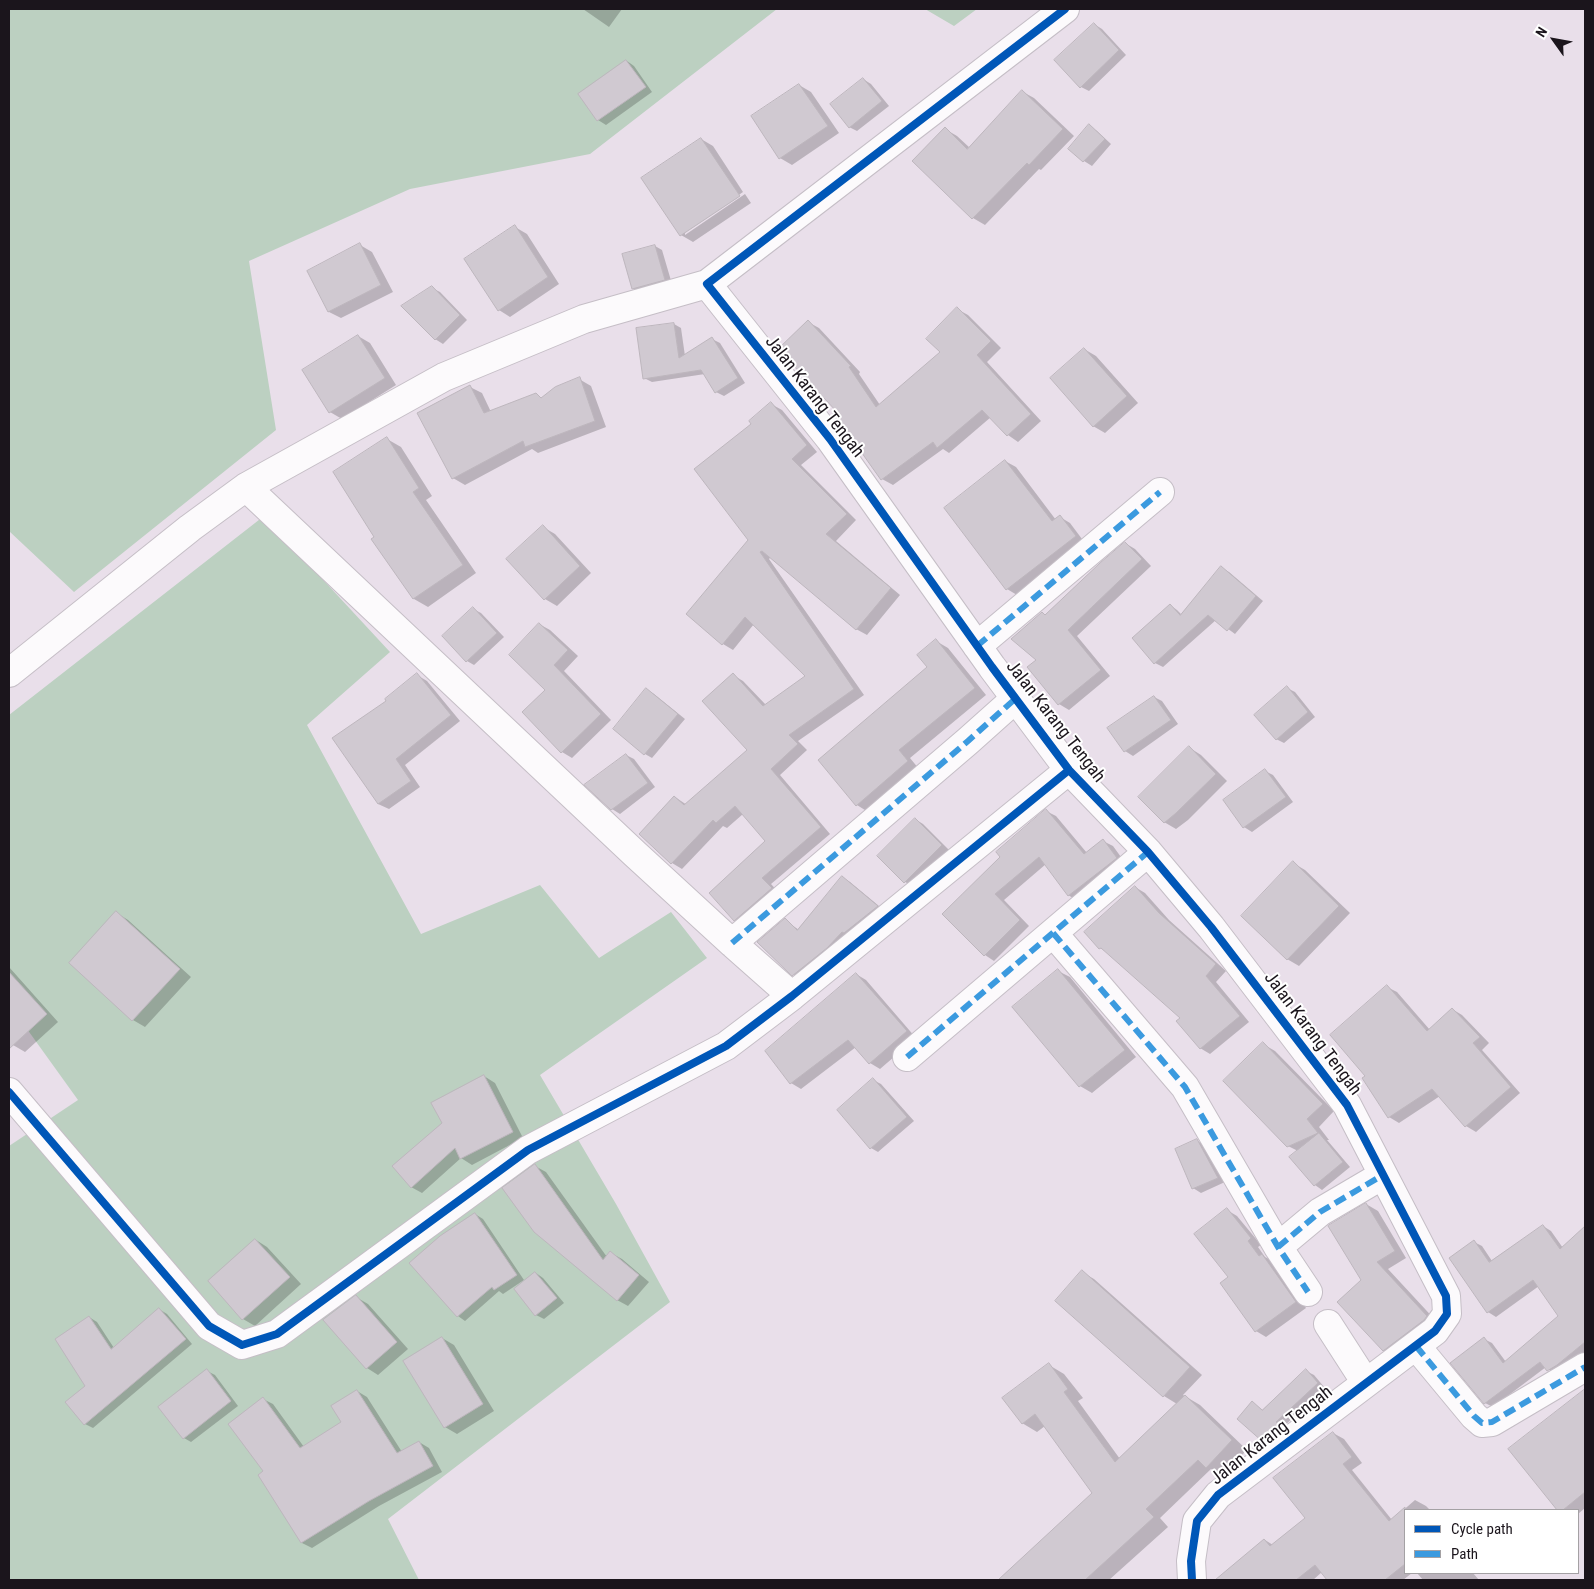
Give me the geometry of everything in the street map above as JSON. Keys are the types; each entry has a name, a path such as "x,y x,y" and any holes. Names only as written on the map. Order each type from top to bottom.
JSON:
{"street":[{"path":"9,673 190,528 246,487 444,377 584,319 707,284 1065,9"},
{"name":"Jalan Karang Tengah","path":"707,284 830,439 1015,699 1069,770 1148,852 1211,927 1347,1105 1446,1296 1447,1314 1434,1331 1218,1495 1197,1521 1191,1561 1192,1580"},
{"path":"246,487 634,853 792,996"},
{"path":"977,646 1160,492"},
{"path":"732,943 1015,699"},
{"path":"9,1092 209,1326 242,1345 277,1334 528,1150 726,1046 792,996 1069,770"},
{"path":"907,1057 1148,852"},
{"path":"1053,933 1185,1087 1278,1246 1308,1292"},
{"path":"1278,1246 1320,1212 1383,1175"},
{"path":"1328,1324 1366,1383"},
{"path":"1416,1346 1474,1416 1482,1423 1492,1422 1585,1367"}],"green space":[{"path":"9,9 777,9 590,154 410,189 249,261 276,430 74,592 9,531"},
{"path":"925,9 977,9 954,26"},
{"path":"264,516 390,652 307,725 421,934 540,885 599,958 671,912 707,958 540,1075 616,1204 670,1302 388,1519 419,1580 9,1580 9,1146 78,1100 9,1004 9,715"}],"building":[{"path":"1094,23 1119,50 1080,88 1054,60"},
{"path":"626,60 646,87 597,121 578,94"},
{"path":"863,78 882,101 849,128 830,104"},
{"path":"799,84 828,126 779,159 751,116"},
{"path":"1022,90 1063,129 1029,165 1027,163 972,219 912,161 945,127 967,149"},
{"path":"1089,124 1105,139 1083,162 1068,149"},
{"path":"701,138 740,196 680,236 641,178"},
{"path":"515,225 548,277 498,311 464,259"},
{"path":"360,243 381,285 328,312 307,271"},
{"path":"655,245 665,280 632,289 622,254"},
{"path":"432,286 460,315 435,340 401,306"},
{"path":"957,307 991,341 977,355 1031,414 1007,436 982,410 937,448 933,442 881,480 835,415 838,413 778,349 808,320 851,366 849,367 876,407 940,352 926,339"},
{"path":"674,323 679,358 712,337 738,378 715,393 701,370 643,379 636,328"},
{"path":"358,335 385,378 329,413 302,370"},
{"path":"1084,348 1127,396 1093,427 1050,378"},
{"path":"580,377 595,421 525,447 523,441 452,479 417,413 470,385 484,413 536,393 541,398 555,387"},
{"path":"771,402 807,445 792,459 847,514 826,534 891,588 856,630 762,551 760,552 854,689 789,735 798,744 771,769 821,827 762,878 772,888 734,921 709,893 765,841 735,806 716,823 713,820 671,864 639,834 674,796 684,805 747,750 702,701 733,673 763,706 805,676 745,617 722,645 686,614 748,540 694,469 751,424 749,421"},
{"path":"387,437 419,488 413,492 463,565 413,599 371,539 374,537 333,472"},
{"path":"1005,460 1052,521 1060,515 1076,536 1006,590 944,508"},
{"path":"543,525 580,566 544,600 506,559"},
{"path":"1125,542 1142,559 1068,630 1101,670 1058,705 1027,667 1036,660 1011,639 1042,612 1045,615"},
{"path":"1221,566 1256,596 1227,631 1208,615 1154,664 1132,638 1170,604 1180,615"},
{"path":"473,607 497,633 466,662 442,636"},
{"path":"539,623 568,650 554,665 601,714 561,753 522,712 545,690 509,655"},
{"path":"936,639 975,688 899,750 908,761 856,806 818,760 927,667 917,655"},
{"path":"417,673 451,715 396,759 411,781 378,804 332,738 386,701 385,699"},
{"path":"1287,686 1308,712 1276,740 1254,715"},
{"path":"646,688 678,714 644,755 613,729"},
{"path":"1154,696 1171,720 1124,752 1107,728"},
{"path":"1189,746 1216,774 1164,823 1138,797"},
{"path":"626,754 648,783 611,810 584,785"},
{"path":"1265,769 1286,797 1243,828 1223,800"},
{"path":"1046,809 1084,854 1103,839 1117,858 1068,896 1039,857 995,894 1020,920 984,956 942,914 1000,857 996,852"},
{"path":"915,818 942,845 904,883 877,856"},
{"path":"1293,861 1339,906 1287,960 1241,916"},
{"path":"842,876 878,906 844,933 842,932 827,948 792,976 757,942 785,918 797,930"},
{"path":"1135,886 1159,913 1216,964 1206,976 1240,1016 1200,1049 1176,1021 1180,1018 1101,948 1099,949 1084,932"},
{"path":"116,911 180,969 132,1021 69,963"},
{"path":"1058,969 1125,1050 1079,1087 1012,1007"},
{"path":"9,972 47,1014 9,1049"},
{"path":"856,973 907,1031 869,1064 848,1040 790,1084 765,1051"},
{"path":"1387,985 1427,1031 1452,1008 1480,1037 1473,1043 1511,1087 1465,1127 1432,1089 1388,1118 1362,1078 1365,1076 1330,1035"},
{"path":"1263,1042 1323,1104 1307,1119 1318,1133 1287,1147 1223,1081"},
{"path":"484,1075 513,1132 460,1159 455,1148 411,1188 392,1166 442,1123 431,1103"},
{"path":"873,1078 907,1117 870,1149 837,1110"},
{"path":"1319,1133 1343,1162 1314,1186 1289,1157"},
{"path":"1197,1139 1218,1178 1192,1189 1175,1149"},
{"path":"535,1164 603,1260 610,1251 639,1275 617,1301 534,1232 502,1188"},
{"path":"1366,1203 1395,1251 1377,1262 1427,1316 1383,1351 1337,1302 1361,1280 1328,1226"},
{"path":"1227,1208 1251,1238 1248,1241 1259,1256 1262,1254 1296,1302 1255,1332 1220,1283 1228,1277 1194,1234"},
{"path":"475,1213 517,1275 494,1290 492,1287 457,1317 409,1263 440,1236"},
{"path":"1543,1225 1560,1249 1585,1226 1585,1342 1547,1371 1540,1362 1484,1404 1450,1363 1484,1337 1503,1363 1558,1316 1533,1280 1487,1313 1449,1258 1474,1240 1489,1262"},
{"path":"255,1239 290,1277 242,1320 208,1281"},
{"path":"1082,1270 1190,1367 1163,1397 1055,1301"},
{"path":"535,1272 557,1298 535,1316 514,1289"},
{"path":"356,1295 397,1342 366,1369 323,1320"},
{"path":"159,1308 186,1339 84,1425 65,1402 85,1386 55,1339 89,1316 111,1349"},
{"path":"442,1337 483,1404 444,1428 403,1361"},
{"path":"1049,1363 1068,1389 1064,1392 1115,1462 1185,1395 1232,1440 1206,1468 1198,1460 1146,1509 1154,1517 1085,1580 998,1580 1092,1493 1035,1414 1022,1424 1002,1398"},
{"path":"207,1369 231,1401 183,1439 158,1407"},
{"path":"1306,1369 1318,1383 1276,1422 1279,1425 1263,1442 1237,1419 1252,1401 1262,1410"},
{"path":"1585,1389 1585,1492 1564,1509 1556,1509 1508,1449"},
{"path":"357,1390 397,1453 419,1441 433,1466 369,1501 301,1543 258,1475 263,1471 228,1424 263,1397 300,1448 341,1422 331,1406"},
{"path":"1333,1432 1352,1457 1343,1464 1389,1521 1405,1507 1404,1565 1385,1580 1327,1580 1315,1565 1296,1580 1215,1580 1264,1539 1270,1546 1305,1518 1273,1478"}],"marked path":[{"path":"977,646 1160,492"},
{"path":"732,943 1015,699"},
{"path":"907,1057 1148,852"},
{"path":"1053,933 1185,1087 1278,1247 1308,1292"},
{"path":"1278,1247 1320,1212 1383,1175"},
{"path":"1416,1346 1474,1416 1482,1423 1492,1422 1585,1367"}],"cycle path":[{"path":"1065,9 707,284 830,439 992,667 1069,770 1148,852 1211,927 1347,1105 1446,1296 1447,1314 1435,1331 1218,1495 1197,1521 1191,1561 1192,1580"},
{"path":"9,1092 209,1326 242,1345 277,1334 528,1150 726,1046 792,996 1069,770"}]}
